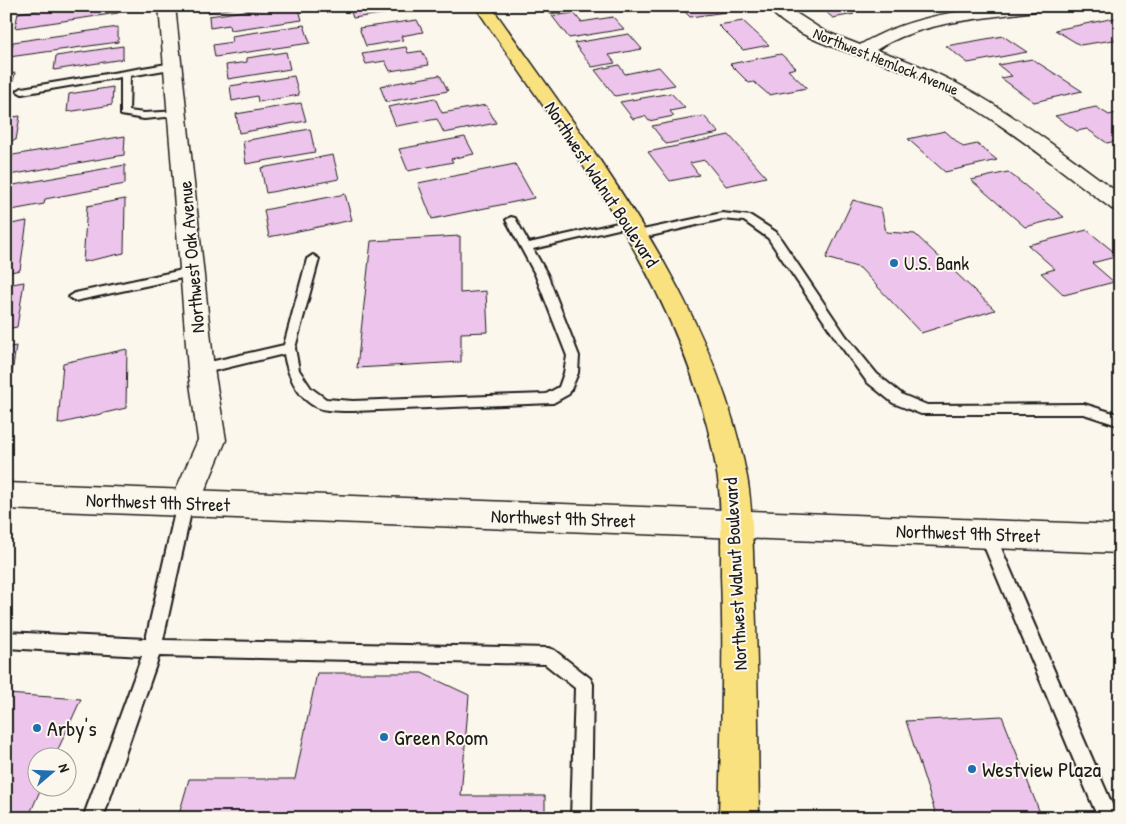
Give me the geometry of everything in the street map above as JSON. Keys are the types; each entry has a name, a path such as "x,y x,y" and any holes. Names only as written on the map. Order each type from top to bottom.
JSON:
{"main road":[{"name":"Northwest Walnut Boulevard","path":"483,6 635,229 669,290 704,375 730,468 735,525 740,619 740,818"}],"street":[{"name":"Northwest Oak Avenue","path":"167,6 201,369 212,440 185,503"},
{"name":"Northwest Hemlock Avenue","path":"775,6 791,21 817,36 900,64 960,90 983,104 1120,204"},
{"path":"861,52 886,36 909,29 1034,6"},
{"name":"Northwest 9th Street","path":"6,496 1120,539"}],"lane":[{"path":"22,91 172,66"},
{"path":"126,74 124,113 144,116 177,113"},
{"path":"526,247 722,216 747,218 772,235 842,339 872,378 898,399 926,410 1084,409 1105,414 1120,421"},
{"path":"313,259 289,348 292,371 306,392 323,404 354,406 548,399 564,390 571,373 573,356 541,274 511,220"},
{"path":"75,297 192,272"},
{"path":"201,369 289,348"},
{"path":"93,818 153,648 185,503"},
{"path":"987,534 1108,818"},
{"path":"6,640 153,648 548,656 584,684 581,818"}],"building":[{"path":"70,6 119,6 118,13 15,28 18,13"},
{"path":"207,6 250,6 208,12"},
{"path":"280,6 298,6 302,20 230,30 229,25 210,28 209,16"},
{"path":"349,6 409,6 410,10 353,18"},
{"path":"544,6 567,6 571,11 550,14"},
{"path":"679,6 720,6 726,12 690,17"},
{"path":"819,6 844,6 854,14 833,18"},
{"path":"574,13 581,22 613,17 624,29 569,38 552,16"},
{"path":"1120,17 1120,39 1080,45 1055,30"},
{"path":"417,20 423,32 401,36 403,40 366,46 359,28"},
{"path":"743,21 769,45 743,50 718,25"},
{"path":"304,25 310,43 215,57 213,45 232,42 231,36"},
{"path":"118,27 118,42 9,57 13,42"},
{"path":"629,34 642,49 609,55 615,63 592,67 574,43"},
{"path":"1003,36 1027,52 968,63 946,46"},
{"path":"123,46 123,59 54,70 56,56"},
{"path":"406,47 408,53 422,51 429,65 390,71 385,61 366,64 362,54"},
{"path":"286,52 290,69 228,79 226,65 247,62 247,58"},
{"path":"781,54 796,68 788,70 807,88 769,95 754,82 749,83 730,64"},
{"path":"1032,59 1082,91 1034,102 1001,78 1012,76 998,65"},
{"path":"619,65 625,74 659,67 675,85 615,96 595,70"},
{"path":"15,73 10,94 6,95 6,75"},
{"path":"440,75 448,91 386,102 380,86"},
{"path":"294,76 299,95 258,102 257,96 232,101 230,86"},
{"path":"113,87 112,105 67,112 69,94"},
{"path":"671,93 685,108 670,111 674,116 649,121 645,116 633,119 620,102"},
{"path":"435,98 442,113 486,105 496,123 444,133 437,119 396,126 388,107"},
{"path":"301,103 306,121 239,133 236,114"},
{"path":"1096,107 1109,115 1120,112 1120,140 1107,143 1087,129 1077,131 1055,116"},
{"path":"20,116 16,140 6,141 6,118"},
{"path":"704,116 719,133 666,144 652,126"},
{"path":"310,129 315,152 246,164 243,141"},
{"path":"945,131 963,147 977,144 997,160 945,172 908,139"},
{"path":"729,135 766,177 726,186 705,160 690,163 699,175 670,181 648,152"},
{"path":"125,136 124,155 9,175 13,155"},
{"path":"465,137 474,154 451,159 453,162 408,171 399,149"},
{"path":"333,155 339,179 266,193 261,168"},
{"path":"515,164 534,198 432,219 418,183"},
{"path":"125,165 125,184 45,199 44,204 6,211 8,186"},
{"path":"1008,172 1064,217 1025,227 971,180"},
{"path":"345,194 352,220 269,237 264,210"},
{"path":"125,199 124,253 83,262 87,206"},
{"name":"U.S. Bank","path":"853,200 881,208 886,232 915,234 995,310 921,333 860,268 826,258"},
{"path":"27,221 20,270 6,273 6,225"},
{"path":"1087,230 1119,256 1092,263 1114,282 1064,295 1041,273 1055,269 1028,245"},
{"path":"460,236 460,293 486,291 488,332 461,333 461,362 357,368 371,241"},
{"path":"24,282 17,327 6,329 6,285"},
{"path":"16,346 7,408 6,408 6,348"},
{"path":"127,349 126,408 58,424 63,363"},
{"name":"Green Room","path":"317,673 422,673 469,695 461,796 545,796 545,818 178,818 189,779 295,779"},
{"name":"Arby's","path":"6,694 81,699 60,746 28,746 28,796 38,796 28,818 6,818"},
{"name":"Westview Plaza","path":"1002,716 1042,818 937,818 906,721"}],"place":[{"name":"U.S. Bank","path":"894,263"},
{"name":"Arby's","path":"37,728"},
{"name":"Green Room","path":"384,737"},
{"name":"Westview Plaza","path":"972,769"}]}
